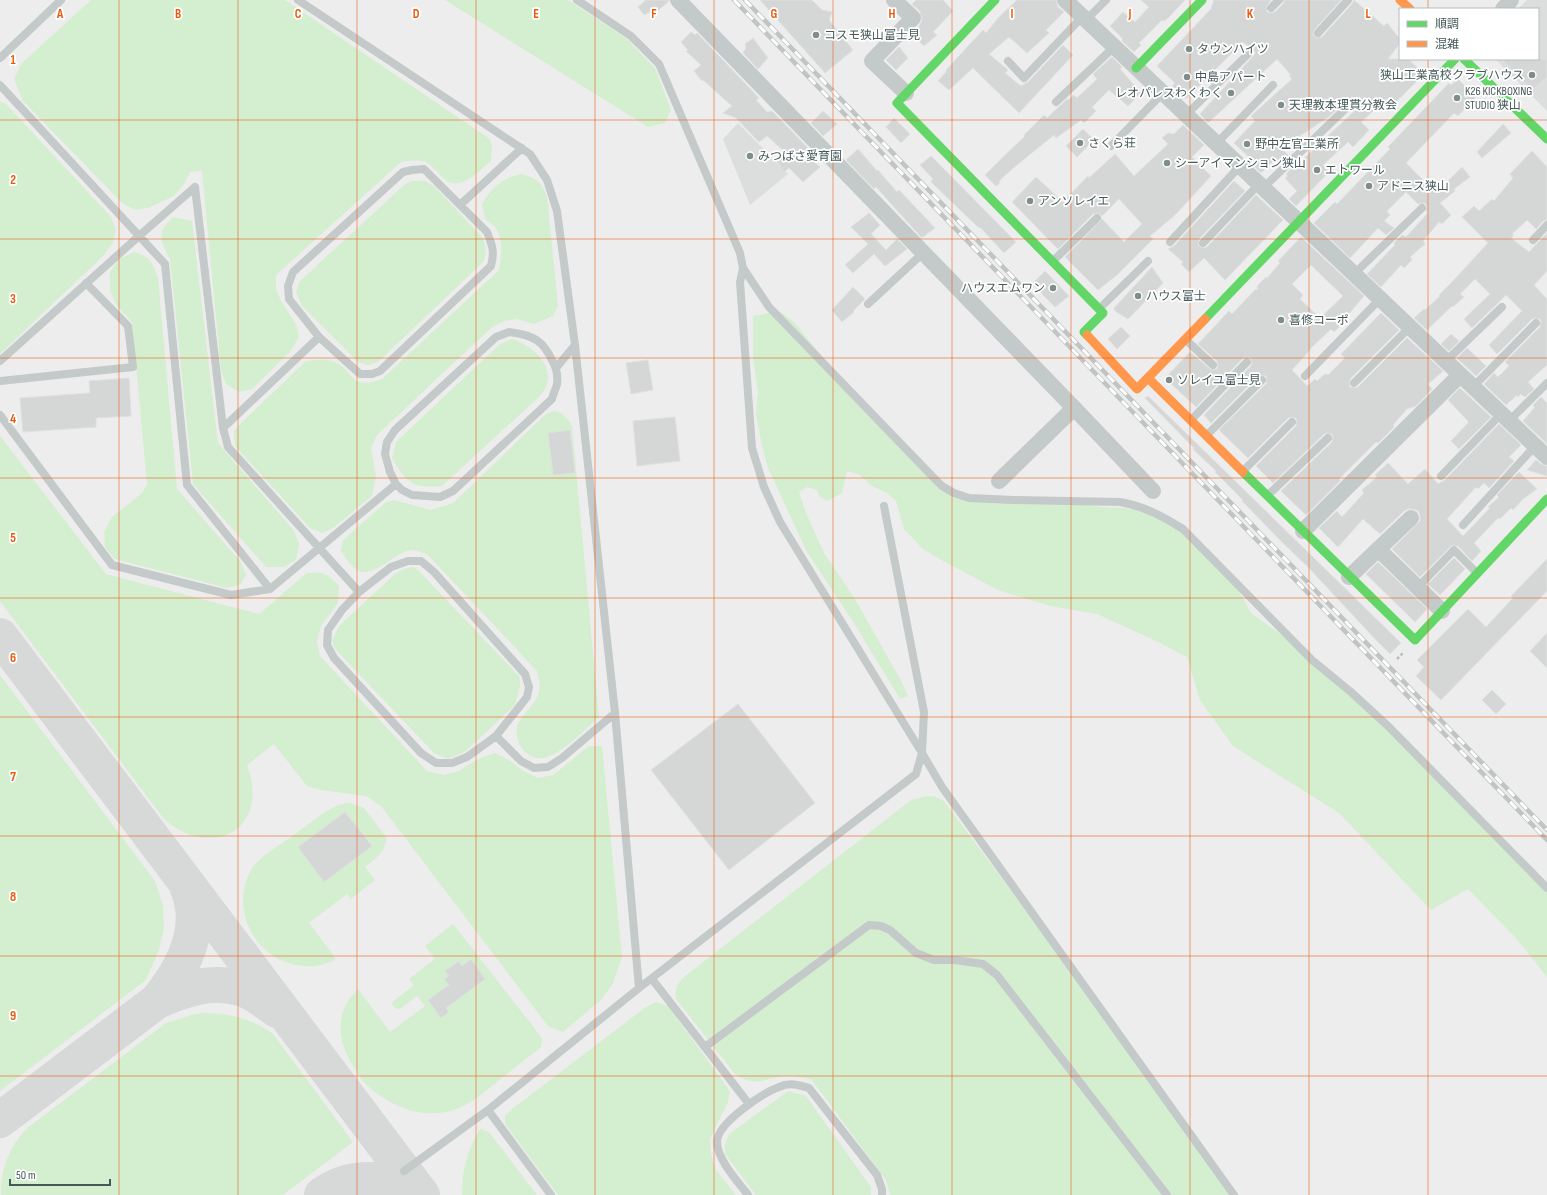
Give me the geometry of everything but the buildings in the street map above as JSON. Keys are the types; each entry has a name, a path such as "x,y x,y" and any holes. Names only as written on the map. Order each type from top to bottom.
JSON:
{"street":[{"path":"678,0 1154,491"},
{"path":"894,0 913,18 872,61 906,93"},
{"path":"995,0 897,103 1103,313 1084,332 1137,389 1454,60"},
{"path":"1065,0 1547,457"},
{"path":"1136,68 1202,0"},
{"path":"1400,0 1409,8"},
{"path":"1504,8 1511,0"},
{"path":"1465,60 1547,139"},
{"path":"1303,531 1460,375"},
{"path":"1148,378 1349,577 1415,640 1547,499"},
{"path":"999,481 1074,408"},
{"path":"1349,577 1411,518"},
{"path":"1378,549 1442,611"}],"lane":[{"path":"0,58 61,0"},
{"path":"298,0 522,148 530,154 548,180 557,211 575,345 615,713 639,988"},
{"path":"577,0 631,36 659,64 740,253 743,268 769,307 942,486 954,493 969,498 1120,502 1137,505 1163,517 1183,529 1312,660 1351,692 1389,727 1547,888"},
{"path":"1008,61 1024,78 1084,19 1106,0"},
{"path":"1271,8 1279,0"},
{"path":"1318,33 1348,0"},
{"path":"1056,102 1114,47"},
{"path":"1186,114 1248,54"},
{"path":"0,85 164,264 187,485 270,589"},
{"path":"1216,144 1273,85"},
{"path":"1111,146 1163,93"},
{"path":"1203,243 1261,186 1344,110"},
{"path":"460,205 522,148"},
{"path":"1170,242 1240,166"},
{"path":"424,170 460,205 487,232 492,244 494,255 491,266 380,371 372,374 360,374 319,337 289,299 288,286 293,272 403,172 424,170"},
{"path":"0,361 195,187 223,428 228,447 359,592"},
{"path":"1354,274 1422,208"},
{"path":"1052,261 1097,218"},
{"path":"1533,240 1547,225"},
{"path":"868,304 923,253"},
{"path":"1099,309 1148,261"},
{"path":"743,268 740,282 752,448 764,488 780,522 942,787 1234,1195"},
{"path":"0,381 133,367 128,326 86,283"},
{"path":"1305,376 1380,299"},
{"path":"1446,361 1502,307"},
{"path":"1473,387 1536,323"},
{"path":"1354,383 1410,328"},
{"path":"509,332 523,334 536,340 547,349 556,368 557,383 552,399 452,491 440,497 420,496 412,495 402,490 396,484 390,472 386,454 387,442 395,430 496,337 509,332"},
{"path":"223,428 319,337"},
{"path":"1185,339 1212,365"},
{"path":"556,368 575,345"},
{"path":"1191,420 1247,362"},
{"path":"1206,435 1262,380"},
{"path":"1441,476 1547,382"},
{"path":"0,415 112,565 231,595 270,589 396,484"},
{"path":"1242,471 1292,422"},
{"path":"1268,496 1328,438"},
{"path":"1464,525 1535,446"},
{"path":"404,1171 488,1110 639,988 916,774 922,753 924,712 884,506"},
{"path":"1418,587 1454,550 1478,574"},
{"path":"408,561 421,562 434,572 525,674 529,687 527,697 496,736 468,757 452,763 436,763 421,752 334,658 327,645 328,630 342,610 359,592 391,567 408,561"},
{"path":"496,736 521,761 534,768 548,767 562,758 615,713"},
{"path":"705,1047 870,925 881,926 890,930 916,953 934,960 955,960 983,964 997,975 1167,1195"},
{"path":"652,979 749,1104"},
{"path":"748,1195 721,1158 717,1142 724,1126 749,1104 780,1086 796,1084 809,1088 877,1174 882,1189 882,1195"},
{"path":"488,1110 551,1195"}],"shaded area":[{"path":"1527,0 1547,0 1547,111 1496,60 1539,60 1539,8 1519,8"},
{"name":"みつばさ愛育園","path":"738,123 788,174 750,205 723,139"}],"green space":[{"path":"91,0 285,0 490,139 492,148 491,161 469,179 456,184 450,183 444,179 426,162 417,160 401,162 276,275 276,289 282,303 296,324 299,337 290,352 252,389 239,392 226,384 221,371 202,171 190,172 184,184 174,196 148,208 135,210 121,202 23,101 14,79 21,64"},
{"path":"445,0 568,0 626,38 655,68 671,110 665,123 648,127"},
{"path":"0,102 6,104 111,217 116,229 113,243 102,257 0,354"},
{"path":"521,174 538,181 543,187 547,196 558,305 553,316 534,324 517,319 504,321 491,328 377,435 371,448 376,477 372,496 333,528 322,533 310,528 235,446 234,431 305,362 316,360 332,361 341,366 354,379 360,382 370,382 382,379 499,270 501,248 500,237 494,226 485,219 482,204 490,192 498,184 508,178"},
{"path":"412,181 425,181 435,187 483,238 486,251 484,261 378,362 368,365 358,362 302,306 296,292 299,282 404,185"},
{"path":"173,217 192,221 218,443 294,531 299,544 296,560 284,567 266,567 193,484 170,259 161,237 164,227"},
{"path":"134,252 144,256 150,261 158,278 177,489 240,561 246,575 240,585 227,588 115,559 105,548 104,532 112,517 142,493 147,484 132,322 117,306 110,291 110,272 119,259"},
{"path":"779,311 794,322 851,392 942,486 982,499 1078,501 1100,507 1147,509 1183,529 1229,575 1252,614 1296,645 1428,767 1547,888 1547,977 1515,937 1468,889 1431,910 1339,813 1233,746 1200,700 1187,657 1097,614 1050,606 998,590 945,562 923,549 904,529 896,501 887,493 872,486 860,475 847,471 842,493 827,501 819,496 817,490 807,487 799,492 806,513 824,553 855,599 900,679 908,696 900,699 854,623 807,552 768,468 756,414 758,391 753,358 753,316"},
{"path":"512,339 525,345 543,361 548,376 547,384 543,392 442,486 432,487 417,485 407,479 392,458 396,442 500,344"},
{"path":"554,411 565,416 572,426 599,717 567,746 548,757 539,758 531,756 526,752 519,743 517,737 520,720 539,692 540,686 537,671 427,554 414,550 406,551 376,569 363,572 352,566 341,551 343,540 385,503 394,500 431,510 453,503 546,414"},
{"path":"0,436 106,574 259,614 307,573 317,572 325,574 332,579 339,586 338,603 321,626 317,641 320,656 427,771 444,775 459,771 476,760 495,753 509,760 523,771 538,778 553,775 589,746 602,746 622,957 612,985 600,1001 563,1032 548,1026 381,806 366,796 321,790 307,786 274,744 247,765 252,787 251,806 244,821 232,832 218,837 201,837 182,831 164,819 0,601"},
{"path":"413,567 419,571 520,677 520,686 515,705 466,751 448,759 434,753 335,649 332,640 339,626 395,574 404,569"},
{"path":"0,675 155,881 163,906 164,928 159,950 146,980 0,1091"},
{"path":"934,796 944,801 1238,1195 890,1195 886,1180 811,1079 786,1076 761,1081 749,1081 735,1074 676,999 677,987 684,977 911,800"},
{"path":"350,803 364,808 386,837 386,842 382,851 365,867 375,880 351,899 347,894 309,923 336,959 324,964 312,966 288,963 273,956 261,945 252,933 246,918 243,902 245,886 251,870 266,854 322,814 336,806"},
{"path":"453,924 542,1038 541,1047 467,1104 446,1112 417,1112 388,1101 363,1081 345,1051 342,1040 341,1019 344,1009 358,989 390,1032 425,1006 417,996 400,1009 395,1008 391,1003 414,985 409,979 435,959 425,946"},
{"path":"656,1002 668,1006 730,1091 728,1102 710,1139 711,1154 716,1170 736,1195 558,1195 505,1124 505,1116 512,1109 646,1007"},
{"path":"204,1013 223,1014 240,1018 257,1024 273,1034 353,1142 283,1195 1,1195 2,1177 10,1152 26,1129 166,1023 191,1015"},
{"path":"788,1091 806,1096 871,1187 871,1195 756,1195 725,1154 725,1144 729,1134"},
{"path":"480,1129 489,1132 537,1195 462,1195 466,1161"}],"taxiway":[{"path":"0,636 422,1195"},
{"path":"157,1001 179,969 185,957 192,933 194,920 193,907 186,883"},
{"path":"0,1120 157,1001 167,997 188,989 210,985 232,986 252,993 277,1010"},
{"path":"322,1195 333,1188 344,1184 370,1180 395,1184 407,1188 418,1195"}],"railway":[{"path":"734,0 1547,840"},
{"path":"745,0 1547,830"}],"traffic: fast":[{"path":"995,0 897,103 1103,313 1084,332 1087,335"},
{"path":"1136,68 1202,0"},
{"path":"1205,319 1454,60"},
{"path":"1465,60 1547,139"},
{"path":"1243,472 1415,640 1547,499"}],"traffic: slow":[{"path":"1400,0 1409,8"},
{"path":"1087,335 1137,389 1205,319"},
{"path":"1148,378 1243,472"}],"place":[{"name":"コスモ狭山富士見","path":"816,35"},
{"name":"タウンハイツ","path":"1189,49"},
{"name":"狭山工業高校クラブハウス","path":"1532,75"},
{"name":"中島アパート","path":"1187,77"},
{"name":"レオパレスわくわく","path":"1231,93"},
{"name":"K26 KICKBOXING STUDIO 狭山","path":"1457,98"},
{"name":"天理教本理貫分教会","path":"1281,105"},
{"name":"さくら荘","path":"1080,143"},
{"name":"野中左官工業所","path":"1247,144"},
{"name":"みつばさ愛育園","path":"750,156"},
{"name":"シーアイマンション狭山","path":"1167,163"},
{"name":"エトワール","path":"1317,170"},
{"name":"アドニス狭山","path":"1369,186"},
{"name":"アンソレイエ","path":"1030,201"},
{"name":"ハウスエムワン","path":"1053,288"},
{"name":"ハウス富士","path":"1138,296"},
{"name":"喜修コーポ","path":"1281,320"},
{"name":"ソレイユ富士見","path":"1169,380"}]}
